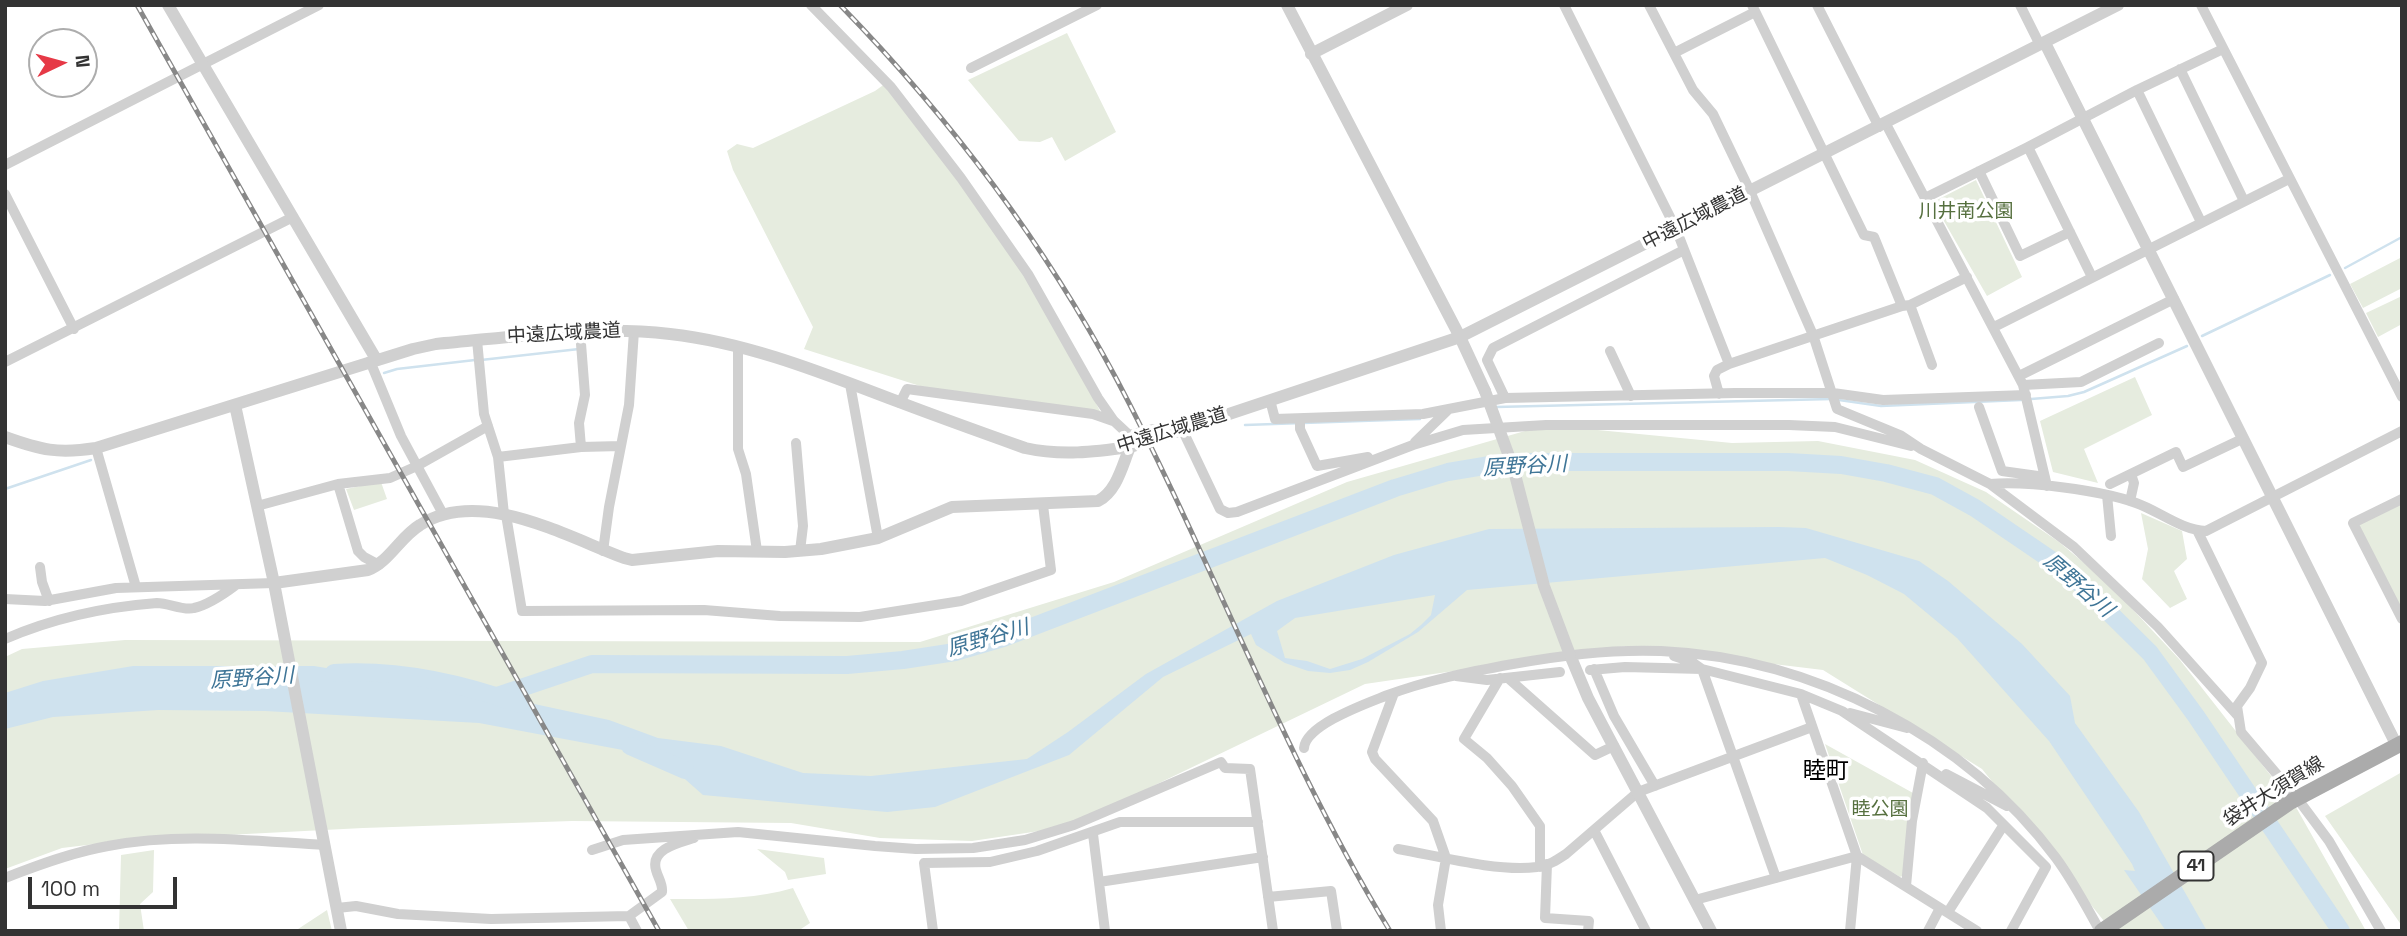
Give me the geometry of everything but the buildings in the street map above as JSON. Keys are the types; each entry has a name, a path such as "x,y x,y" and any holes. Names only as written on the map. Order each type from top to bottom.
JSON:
{"main road":[{"name":"袋井大須賀線","path":"2101,931 2293,800 2399,745"}],"street":[{"path":"168,5 293,217 373,360 401,436 443,514"},
{"path":"5,165 319,5"},
{"path":"811,5 891,87 961,178 1028,274 1114,421 1129,435 1153,429 1157,438"},
{"path":"971,68 1097,5"},
{"path":"1287,5 1460,337 1485,391 1513,467 1544,586 1570,655 1588,698 1711,931"},
{"path":"1311,54 1407,5"},
{"path":"1564,5 1676,229 1730,364"},
{"path":"1649,5 1692,90 1713,114 1750,191 1813,335 1837,409 1900,435 1921,449 1990,484 2074,547 2158,627 2238,716"},
{"path":"1817,5 1925,198 2023,385 2046,482"},
{"path":"2020,5 2082,117 2271,498 2399,745"},
{"name":"中遠広域農道","path":"5,437 47,450 96,449 373,360 436,344 580,331 634,331 697,338 812,369 1025,448 1045,452 1079,453 1130,447 1460,337 2118,5"},
{"path":"2201,5 2402,397"},
{"path":"1674,53 1753,9 1864,235 1874,237 1933,365"},
{"path":"1925,198 2082,117 2223,49"},
{"path":"2180,69 2244,201"},
{"path":"2137,90 2201,222"},
{"path":"2028,147 2092,277"},
{"path":"1979,171 2020,256 2070,232"},
{"path":"1994,327 2289,179"},
{"path":"5,194 74,329"},
{"path":"5,362 293,217"},
{"path":"1505,398 1487,360 1493,348 1684,250"},
{"path":"1719,394 1714,376 1717,370 1906,305 1967,277"},
{"path":"2023,385 2174,299"},
{"path":"580,331 585,395 579,423 581,447"},
{"path":"603,551 629,405 634,331"},
{"path":"477,340 484,414 498,457 522,611 704,610 780,616 860,617 961,601 1051,570 1043,505"},
{"path":"1270,400 1275,419 1300,419 1423,414 1505,398 1833,393 1883,400 2023,385 2081,383 2159,343"},
{"path":"738,347 738,449 746,474 757,551"},
{"path":"1610,351 1631,396"},
{"path":"850,384 878,538"},
{"path":"900,403 907,389 1093,414 1114,421"},
{"path":"235,405 274,583 341,931"},
{"path":"1979,407 2002,471 2046,482 2108,490 2197,530 2206,531 2402,431"},
{"path":"1413,445 1450,408"},
{"path":"1300,419 1300,429 1317,466 1392,453"},
{"path":"1182,429 1220,509 1228,513 1237,512 1413,445 1463,430 1546,425 1789,425 1835,427 1921,449"},
{"path":"257,506 338,484 390,478 488,426"},
{"path":"2108,490 2131,474 2176,452 2183,467 2242,439"},
{"path":"796,443 803,526 800,551"},
{"path":"498,457 581,447 621,446"},
{"path":"6,597 49,601 116,588 274,583 356,574 379,565 418,526 443,514 489,512 517,516 632,560 718,551 800,551 878,538 952,507 1090,503 1107,497 1113,489 1130,447"},
{"path":"96,449 136,587"},
{"path":"2130,501 2134,483 2131,474"},
{"path":"1990,484 2046,482"},
{"path":"338,484 358,551 379,565"},
{"path":"2108,490 2111,536"},
{"path":"2402,499 2353,523 2402,620"},
{"path":"2197,530 2262,663 2250,688 2236,706 2241,732 2293,800 2329,841 2381,931"},
{"path":"40,567 49,601"},
{"path":"5,639 57,620 113,609 161,603 192,609 225,593 236,584"},
{"path":"1660,651 1692,662 1702,669 1776,878"},
{"path":"1304,748 1304,741 1310,733 1327,722 1394,693 1451,675 1570,655 1660,651 1727,660 1776,671 1861,700 1892,715 1961,762 2015,810 2057,858 2101,931"},
{"path":"1655,786 1614,716 1592,670 1625,667 1702,669 1801,694 1843,711 1921,733"},
{"path":"1451,675 1468,679 1560,672"},
{"path":"1504,678 1595,755 1614,747"},
{"path":"1504,678 1464,739 1504,777 1540,826 1545,918 1589,921 1588,931"},
{"path":"1394,693 1372,752 1375,759 1433,821 1446,858 1438,905 1441,931"},
{"path":"1801,694 1857,856 1850,931"},
{"path":"1843,711 1987,808 2046,867 2011,931"},
{"path":"1398,849 1502,866 1543,866 1566,854 1638,792 1812,727"},
{"path":"592,850 623,840 738,832 916,849 973,848 1025,840 1074,825 1221,762 1225,768 1250,769 1273,931"},
{"path":"1923,763 2015,810"},
{"path":"1906,886 1912,821 1923,763"},
{"path":"933,931 923,863 990,862 1093,834 1120,822 1258,822"},
{"path":"1928,931 2003,826"},
{"path":"1594,830 1646,931"},
{"path":"337,908 356,906 398,914 491,919 628,916 662,892 655,859 659,853 712,833"},
{"path":"1093,834 1105,931"},
{"path":"5,878 109,845 182,838 324,840"},
{"path":"1695,900 1857,856 1977,931"},
{"path":"1099,882 1263,857"},
{"path":"1268,897 1331,891 1336,931"},
{"path":"628,916 637,931"}],"green space":[{"path":"1067,33 1116,132 1065,161 1052,137 1040,142 1019,141 968,80"},
{"path":"886,83 958,174 1057,326 1101,413 1093,414 920,386 804,349 813,327 733,170 727,151 737,144 753,148 875,91"},
{"name":"川井南公園","path":"1976,180 2022,277 1987,296 1933,202"},
{"path":"2402,257 2402,288 2363,308 2350,284"},
{"path":"2402,296 2402,324 2378,337 2366,313"},
{"path":"2135,377 2152,415 2084,449 2098,483 2053,472 2040,421"},
{"path":"1546,425 1732,443 1818,441 1915,460 1986,492 2059,542 2108,583 2180,660 2297,809 2366,931 2112,931 1982,769 1823,670 1625,646 1365,684 1124,800 1053,829 972,841 880,838 791,823 572,821 129,840 62,848 5,869 5,657 22,649 125,640 920,642 1114,582 1347,482"},
{"path":"381,482 387,499 354,510 346,489"},
{"path":"2402,502 2402,615 2356,523"},
{"path":"2141,513 2182,531 2187,559 2174,571 2187,599 2170,608 2142,579 2148,549"},
{"name":"睦公園","path":"1825,744 1913,793 1904,875 1900,877 1863,855"},
{"path":"2402,772 2402,926 2325,816"},
{"path":"757,849 824,858 826,874 788,880 785,872"},
{"path":"154,850 153,892 140,904 144,931 119,931 121,855"},
{"path":"793,888 810,923 798,931 689,931 670,899 747,897"},
{"path":"327,910 332,931 295,931"}],"water":[{"path":"1806,528 1919,561 1948,581 2022,644 2070,696 2075,723 2139,812 2207,931 2166,931 2124,870 2135,871 2132,864 2049,741 1957,638 1904,594 1825,558 1467,590 1418,632 1368,662 1350,670 1330,673 1308,671 1285,663 1256,645 1251,634 1163,677 1069,755 935,807 887,812 703,795 660,757 479,723 265,711 158,710 53,717 5,729 5,693 43,681 133,666 314,666 497,696 609,720 658,738 721,746 803,773 871,776 1027,759 1146,674 1277,601 1394,555 1489,529","holes":["1435,595 1431,615 1410,634 1362,659 1330,669 1307,661 1285,658 1277,631 1295,618"]}],"waterway":[{"path":"2345,268 2402,237"},
{"path":"2202,336 2330,275"},
{"path":"2031,399 2084,392 2187,346"},
{"path":"481,360 579,349"},
{"path":"384,373 397,369 475,360"},
{"path":"1496,407 1832,399"},
{"path":"1839,400 1881,406 2021,400"},
{"path":"1245,425 1420,419"},
{"path":"5,489 91,460"},
{"name":"原野谷川","path":"497,696 592,664 847,665 955,652 1003,638 1395,488 1448,472 1524,462 1788,462 1841,465 1935,486 1975,508 2066,570 2150,653 2196,716 2341,931"},
{"name":"原野谷川","path":"334,673 381,673 428,679 519,704"},
{"name":"原野谷川","path":"630,746 685,770"}],"railway":[{"path":"137,5 659,931"},
{"path":"840,5 919,92 992,183 1089,329 1152,449 1316,797 1351,865 1390,931"}],"district":[{"name":"睦町","path":"1826,772"}]}
